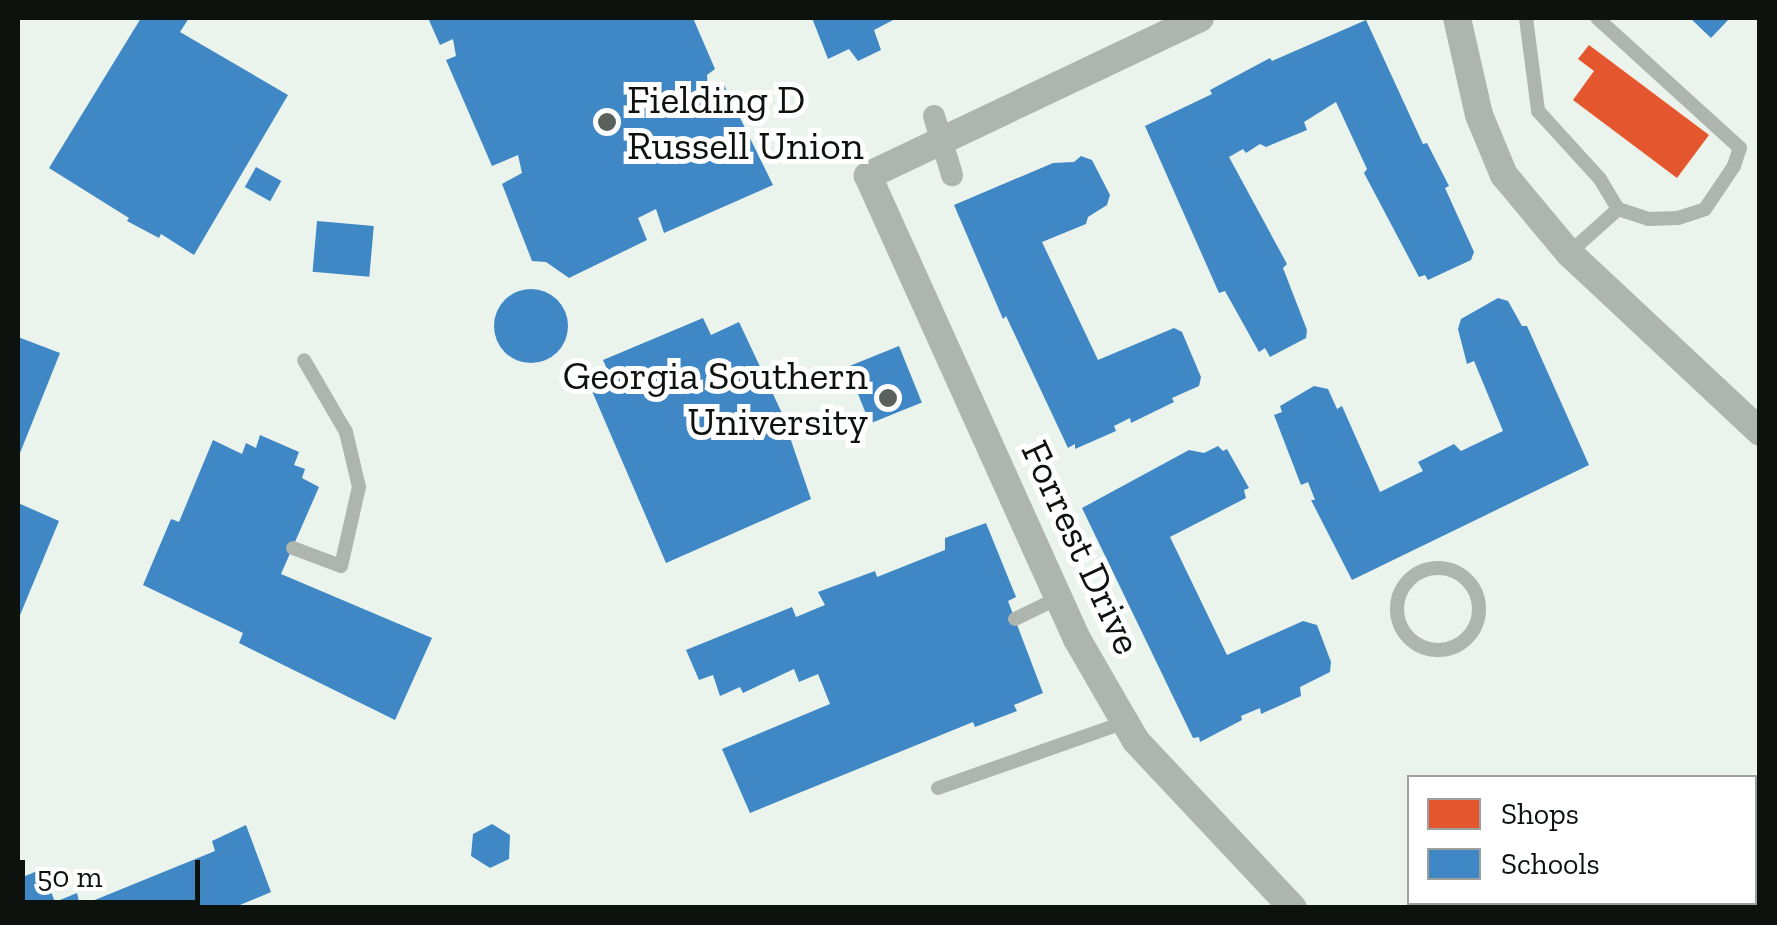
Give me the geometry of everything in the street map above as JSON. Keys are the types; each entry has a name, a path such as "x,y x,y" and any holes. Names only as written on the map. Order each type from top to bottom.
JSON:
{"street":[{"path":"952,175 937,128 1200,18"},
{"path":"1454,23 1480,114 1504,175 1569,253 1760,432"},
{"name":"Forrest Drive","path":"937,128 868,176 1058,598 1136,741 1293,908"}],"lane":[{"path":"1526,18 1538,111 1600,179 1618,209 1648,218 1678,218 1705,208 1734,166 1740,148 1598,18"},
{"path":"1569,253 1618,209"},
{"path":"293,548 340,566 359,487 346,432 304,360"},
{"path":"1422,571 1454,571 1476,593 1476,624 1454,647 1423,647 1400,625 1400,594 1422,571"},
{"path":"1015,618 1058,598"},
{"path":"938,788 1124,722"}],"building: Shops":[{"path":"1589,45 1709,135 1677,178 1573,100 1594,71 1578,59"}],"building: Schools":[{"path":"141,18 189,18 180,32 288,95 194,255 161,234 159,238 127,221 129,218 49,168"},
{"name":"Fielding D Russell Union","path":"428,18 693,18 715,69 707,75 708,89 723,83 773,185 664,233 656,209 638,218 647,240 569,278 546,262 532,261 502,184 522,173 518,155 492,166 446,60 456,56 453,39 440,45"},
{"path":"812,18 897,18 874,30 881,50 858,61 849,49 828,59"},
{"path":"1690,18 1730,18 1711,38"},
{"path":"1366,20 1423,144 1427,143 1449,186 1445,188 1474,252 1471,260 1428,280 1425,275 1419,277 1364,173 1367,169 1336,102 1304,122 1307,130 1266,147 1260,144 1246,153 1243,149 1229,157 1287,264 1283,268 1307,330 1306,338 1270,357 1265,348 1259,352 1225,291 1219,293 1145,126 1212,94 1210,90 1270,58 1272,61"},
{"path":"1081,156 1092,160 1110,195 1107,205 1088,217 1086,224 1042,242 1098,360 1174,328 1182,332 1201,377 1199,386 1172,398 1174,402 1131,423 1130,418 1114,426 1116,431 1075,449 1075,444 1068,448 1006,316 1003,319 954,205 1053,163 1074,162"},
{"path":"256,167 281,181 270,201 245,187"},
{"path":"317,221 374,226 369,277 313,272"},
{"path":"531,289 557,300 568,326 557,352 531,363 505,352 494,326 505,300"},
{"path":"1498,298 1508,301 1522,326 1527,326 1589,465 1352,580 1311,500 1315,500 1308,482 1301,485 1274,415 1282,412 1280,406 1314,386 1328,389 1337,409 1342,406 1380,492 1423,471 1418,462 1454,444 1461,451 1503,431 1474,361 1467,364 1458,329 1461,319"},
{"path":"703,318 711,335 739,322 781,411 811,499 666,563 592,391 613,382 603,360"},
{"path":"18,337 60,353 18,458"},
{"path":"899,346 922,403 870,424 847,367"},
{"path":"260,435 299,452 294,465 305,469 302,478 319,487 281,574 432,638 395,720 239,643 243,633 143,585 171,519 179,522 213,440 242,454 246,443 256,448"},
{"path":"1218,446 1223,451 1227,449 1249,488 1244,490 1246,498 1170,537 1227,655 1303,621 1317,625 1331,662 1330,672 1300,687 1301,696 1261,714 1260,708 1241,716 1242,720 1200,742 1199,737 1193,738 1082,508 1189,450 1204,453"},
{"path":"18,503 59,521 18,620"},
{"path":"986,523 1016,597 1008,601 1043,693 1014,705 1017,711 975,727 973,722 750,813 722,749 830,704 818,674 799,682 794,669 743,693 740,687 720,696 713,675 699,680 686,650 792,607 796,617 825,605 818,592 875,571 877,577 945,550 945,538"},
{"path":"492,824 510,835 509,859 490,868 471,856 473,834"},
{"path":"246,825 271,892 233,908 18,908 18,879 42,869 55,902 77,893 80,906 215,851 212,841"},
{"path":"1647,905 1650,908 1610,908"}],"place":[{"name":"Fielding D Russell Union","path":"607,122"},
{"name":"Georgia Southern University","path":"888,398"}]}
